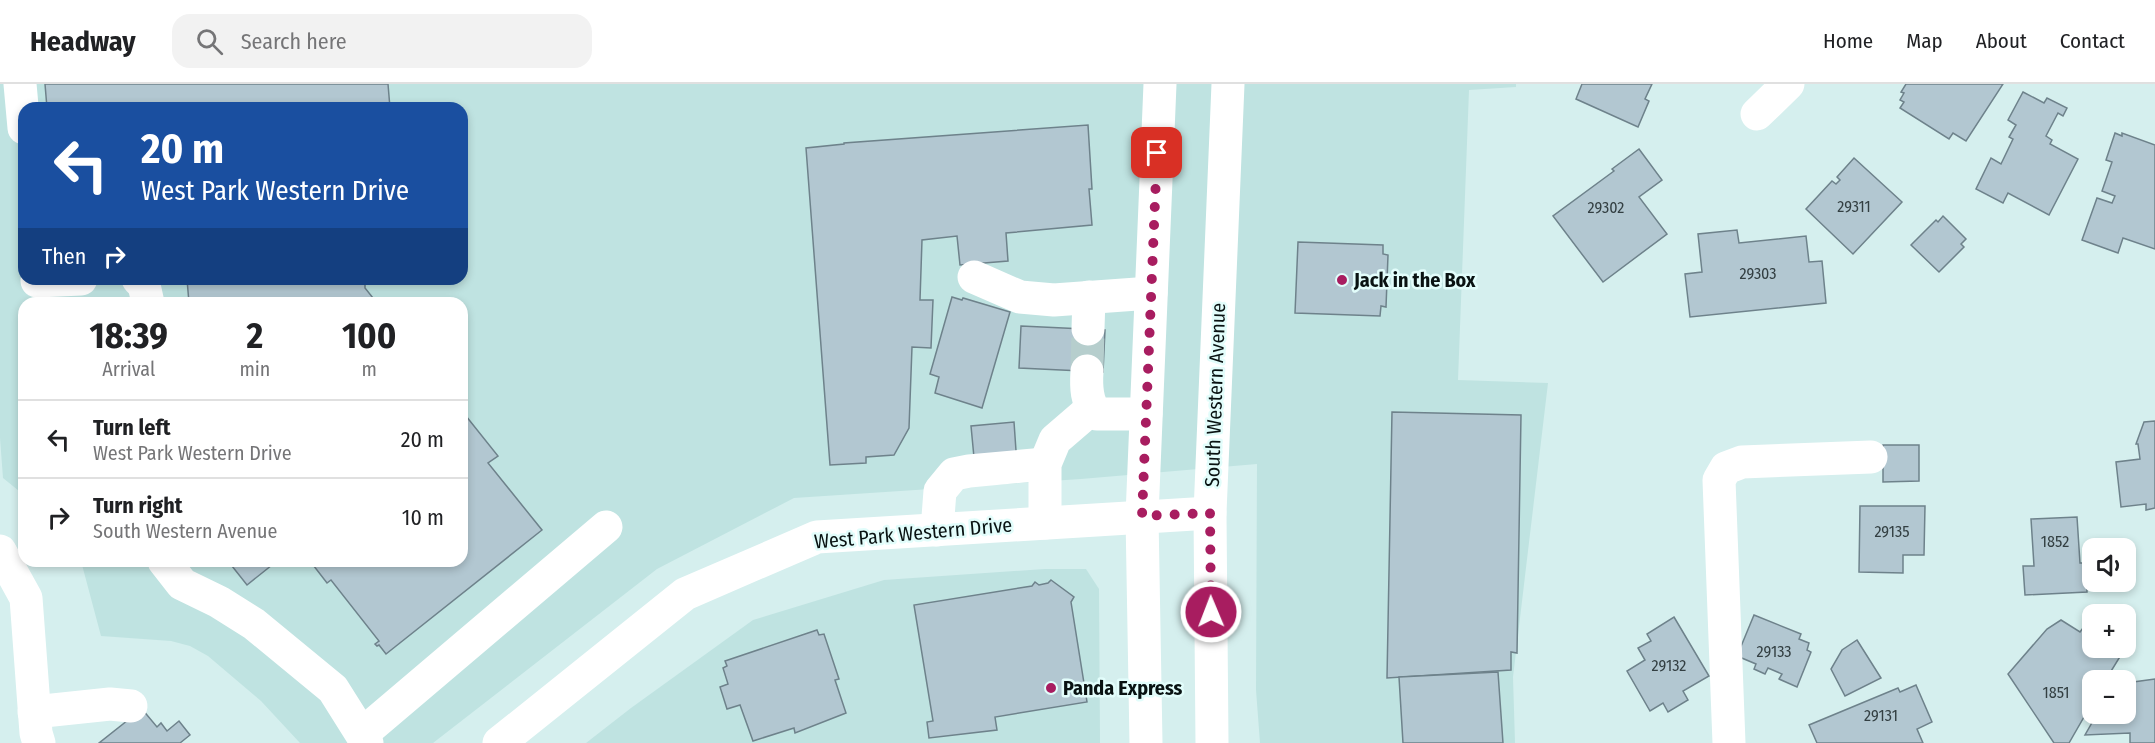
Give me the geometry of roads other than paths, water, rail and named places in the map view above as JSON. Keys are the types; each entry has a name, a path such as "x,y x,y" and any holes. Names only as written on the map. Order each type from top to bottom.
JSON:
{"main road":[{"path":"20,84 22,102"},
{"path":"1146,743 1142,516 1160,84"},
{"name":"South Western Avenue","path":"1212,743 1210,513 1228,84"},
{"path":"1757,114 1788,84"},
{"path":"974,277 1020,297 1054,300 1151,293"},
{"path":"1088,329 1089,297"},
{"path":"1087,371 1086,387 1091,409 1097,414 1146,414"},
{"path":"1045,523 1045,464 1055,440 1091,409"},
{"path":"1729,743 1719,480 1726,468 1742,462 1871,457"},
{"path":"937,530 940,491 954,474 1045,464"},
{"name":"West Park Western Drive","path":"499,743 685,594 817,537 1210,513"},
{"path":"169,567 182,584 219,602 254,624 333,689 364,739 606,527"},
{"path":"0,551 26,598 37,728 110,704 131,706"}],"tunnel":[{"path":"1087,371 1088,329"}],"place":[{"name":"Jack in the Box","path":"1342,280"},
{"name":"Panda Express","path":"1051,688"}]}
